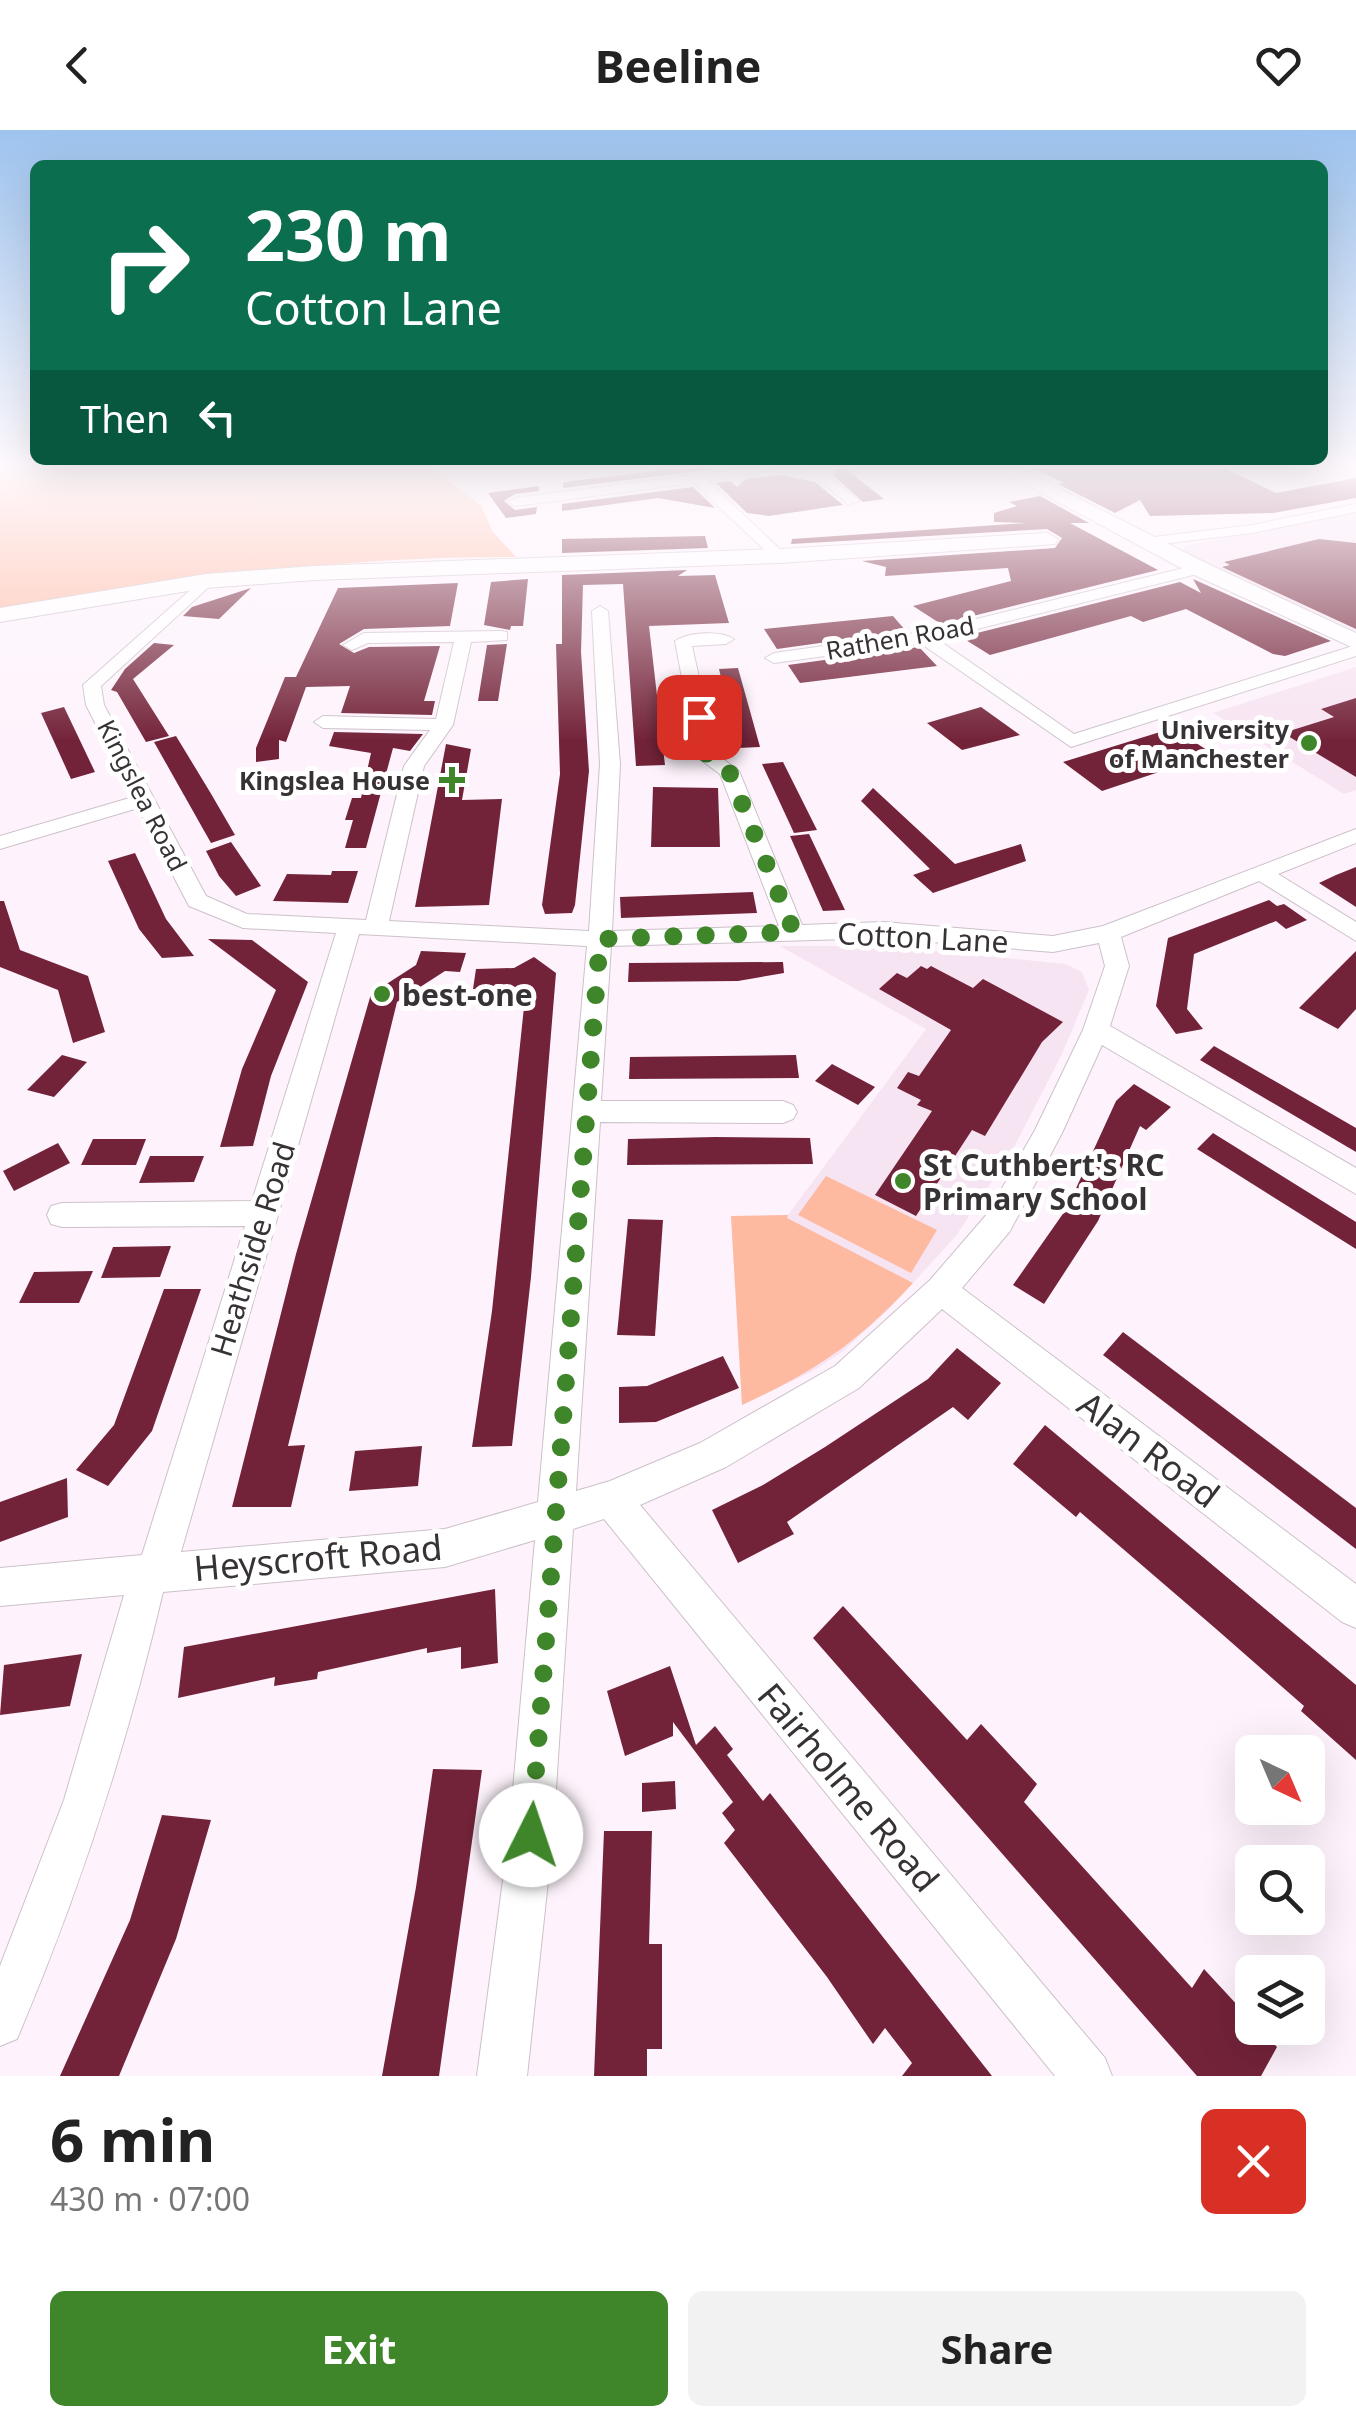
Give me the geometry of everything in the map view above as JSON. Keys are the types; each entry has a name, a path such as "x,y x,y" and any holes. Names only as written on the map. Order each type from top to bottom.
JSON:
{"street":[{"path":"0,615 206,581 414,568 663,560"},
{"path":"1180,560 1356,642"},
{"name":"Rathen Road","path":"774,658 923,637 1200,570"},
{"name":"Kingslea Road","path":"206,581 92,685 96,704 197,902 242,921 363,927"},
{"path":"502,2076 531,1835 600,939 610,764 600,611"},
{"path":"358,637 501,636"},
{"path":"318,719 444,725 464,637"},
{"path":"923,637 1070,741 1356,650"},
{"path":"726,639 684,642 707,757 729,771 794,932"},
{"name":"Heathside Road","path":"0,2022 81,1824 152,1572 263,1212 363,927 414,766 444,725"},
{"path":"0,843 147,800"},
{"name":"Cotton Lane","path":"363,927 600,939 884,930 1053,944 1108,933 1356,835"},
{"path":"1262,873 1356,933"},
{"name":"Heyscroft Road","path":"0,1587 445,1548 611,1498 713,1455 847,1377 942,1290 999,1222 1048,1132 1096,1030 1116,966 1108,933"},
{"path":"1096,1030 1356,1182"},
{"path":"584,1111 784,1112"},
{"path":"62,1215 263,1212"},
{"name":"Alan Road","path":"942,1290 1356,1608"},
{"name":"Fairholme Road","path":"611,1498 1087,2076"}],"shaded area":[{"path":"0,560 412,560 257,572 0,608"},
{"path":"1198,560 1356,560 1356,631"},
{"name":"University of Manchester","path":"1356,667 1356,790 1344,794 1213,713"},
{"name":"St Cuthbert's RC Primary School","path":"780,946 884,946 1066,964 1082,972 1089,990 1062,1054 1012,1151 956,1236 889,1309 842,1352 813,1371 742,1405 731,1216 788,1215 926,1029"},
{"path":"826,1176 937,1230 911,1273 798,1215"},
{"path":"788,1215 787,1218 913,1283 873,1323 834,1354 742,1405 731,1216"}],"building":[{"path":"1139,560 1158,570 941,624 913,606 1011,581 1008,568 885,576 886,567 862,561"},
{"path":"1356,560 1356,629 1222,567 1230,565 1224,562"},
{"path":"687,570 678,576 715,575 729,623 649,626 665,765 636,766 623,584 583,585 581,652 589,771 575,905 572,913 545,914 542,905 560,774 556,644 562,644 562,575"},
{"path":"528,579 523,626 511,626 510,630 484,625 491,582"},
{"path":"1193,579 1331,641 1285,656 1273,654 1186,609 1143,622 1131,616 990,655 961,637 1180,582 1201,593"},
{"path":"458,583 450,626 364,629 339,644 354,653 369,647 440,646 424,701 435,701 432,715 341,713 350,686 306,687 286,742 279,740 279,759 256,762 256,748 285,677 296,677 338,588"},
{"path":"251,588 219,619 183,616 192,607"},
{"path":"893,616 906,631 777,649 764,629"},
{"path":"154,643 174,645 133,679 169,736 146,742 117,692 111,690 125,669"},
{"path":"507,644 498,701 478,701 487,645"},
{"path":"919,647 937,666 800,683 788,665"},
{"path":"738,668 760,747 738,748 719,669"},
{"path":"1356,698 1356,777 1283,733 1334,717 1321,709"},
{"path":"64,707 95,772 71,779 41,713"},
{"path":"981,707 1020,735 962,750 927,723"},
{"path":"1173,728 1213,754 1102,791 1063,762"},
{"path":"334,732 423,734 410,751 393,748 366,848 345,848 353,820 345,820 352,798 361,798 371,753 329,746"},
{"path":"176,736 235,835 211,843 154,742"},
{"path":"446,744 471,749 462,800 502,799 489,905 415,907"},
{"path":"783,762 817,830 794,833 762,764"},
{"path":"653,787 718,788 720,847 651,847"},
{"path":"873,788 955,864 1021,844 1026,861 933,893 913,875 930,869 861,801"},
{"path":"809,834 845,910 823,911 790,836"},
{"path":"231,842 261,886 236,896 219,876 206,851"},
{"path":"135,853 166,919 194,956 162,958 139,929 108,861"},
{"path":"1356,867 1356,907 1319,883 1336,875"},
{"path":"332,871 358,871 348,903 273,901 287,874 331,875"},
{"path":"753,892 757,913 621,918 620,897"},
{"path":"1269,900 1277,906 1284,904 1307,920 1286,929 1276,921 1194,954 1187,1009 1203,1029 1176,1034 1156,1006 1168,938"},
{"path":"0,901 4,901 20,950 88,976 105,1032 73,1043 58,990 0,967"},
{"path":"208,939 252,940 308,982 271,1076 253,1146 220,1147 242,1069 276,990"},
{"path":"421,951 466,953 460,972 445,971 397,1002 288,1446 305,1445 291,1507 232,1507 296,1254 371,994 416,965"},
{"path":"1356,951 1356,1009 1338,1029 1299,1008"},
{"path":"534,957 556,973 531,1277 512,1446 472,1447 492,1311 526,988 473,989 476,969 514,968"},
{"path":"783,962 784,973 738,981 628,982 629,963"},
{"path":"921,966 931,966 973,988 983,979 1063,1022 1042,1042 985,1136 972,1130 916,1216 875,1195 932,1111 917,1105 921,1100 897,1088 908,1072 919,1076 951,1030 879,989 897,973 907,978"},
{"path":"1214,1046 1356,1128 1356,1152 1200,1060"},
{"path":"62,1055 87,1062 54,1097 27,1090"},
{"path":"796,1055 799,1078 629,1079 630,1057"},
{"path":"832,1064 875,1087 858,1105 815,1081"},
{"path":"1134,1084 1171,1107 1146,1130 1140,1126 1098,1221 1044,1304 1013,1285 1067,1208 1116,1101"},
{"path":"1213,1133 1356,1222 1356,1249 1197,1149"},
{"path":"810,1138 813,1164 627,1165 628,1139"},
{"path":"93,1139 146,1139 136,1165 81,1165"},
{"path":"58,1143 70,1163 14,1191 3,1171"},
{"path":"150,1156 204,1156 194,1182 139,1183"},
{"path":"628,1219 663,1220 655,1336 617,1335"},
{"path":"171,1246 160,1277 101,1278 113,1247"},
{"path":"93,1271 79,1303 19,1303 34,1272"},
{"path":"164,1289 201,1289 152,1431 108,1486 76,1470 114,1425"},
{"path":"1123,1332 1356,1508 1356,1549 1103,1355"},
{"path":"957,1348 1001,1383 968,1420 953,1407 787,1522 794,1534 738,1563 712,1510 763,1485 928,1379"},
{"path":"723,1356 739,1388 656,1422 619,1423 619,1387 647,1386"},
{"path":"1045,1425 1356,1685 1356,1760 1301,1711 1304,1706 1215,1628 1080,1512 1076,1517 1013,1464"},
{"path":"422,1446 418,1486 349,1491 355,1451"},
{"path":"67,1478 68,1517 0,1542 0,1502"},
{"path":"495,1589 498,1663 461,1669 461,1647 427,1653 427,1648 318,1672 317,1679 274,1686 275,1677 178,1698 184,1647"},
{"path":"843,1606 967,1740 981,1724 1037,1784 1024,1802 1192,1988 1204,1969 1235,2003 1235,2045 1277,2047 1261,2076 1197,2076 813,1638"},
{"path":"82,1654 70,1706 0,1715 4,1665"},
{"path":"670,1666 696,1745 715,1726 733,1749 727,1755 763,1801 770,1793 992,2076 902,2076 912,2063 885,2028 873,2044 724,1843 735,1830 722,1813 733,1802 673,1722 673,1736 625,1756 607,1691"},
{"path":"433,1769 482,1770 439,2076 382,2076 416,1887"},
{"path":"675,1781 676,1809 642,1812 642,1783"},
{"path":"162,1815 211,1820 176,1939 119,2076 60,2076 130,1920"},
{"path":"604,1831 652,1831 649,1944 662,1944 662,2049 647,2049 647,2076 594,2076"}],"place":[{"name":"University of Manchester","path":"1309,743"},
{"name":"Kingslea House","path":"452,780"},
{"name":"best-one","path":"382,994"},
{"name":"St Cuthbert's RC Primary School","path":"903,1181"}],"route":[{"path":"531,1835 600,939 794,932 729,771 707,757 699,717"}]}
